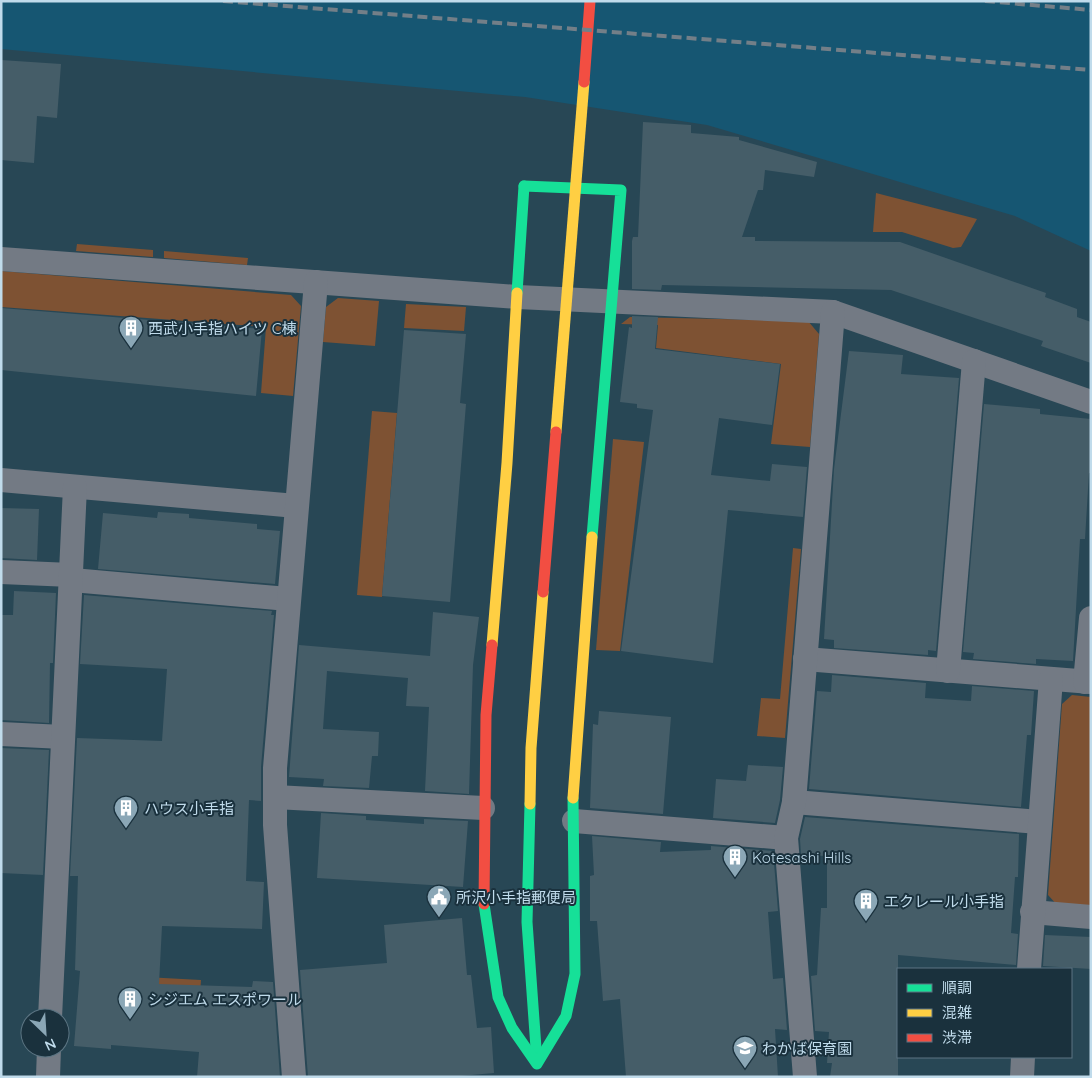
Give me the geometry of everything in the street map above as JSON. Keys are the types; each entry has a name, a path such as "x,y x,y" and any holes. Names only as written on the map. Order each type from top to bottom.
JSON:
{"street":[{"path":"538,1077 527,922 530,767 552,459 590,1"},
{"path":"524,186 621,190 580,679 574,821 574,974 566,1016 537,1064 512,1028 498,997 484,910 484,808 488,678 518,297 524,186"},
{"path":"1,259 611,303 833,312 1091,402"},
{"path":"294,1077 275,797 275,768 316,282"},
{"path":"806,1077 786,838 794,802 833,312"},
{"path":"948,670 974,361"},
{"path":"1,480 296,506"},
{"path":"50,1008 75,487"},
{"path":"1,572 288,599"},
{"path":"805,659 1088,682 1091,618"},
{"path":"1029,968 1051,679"},
{"path":"1,734 63,737"},
{"path":"275,797 484,808"},
{"path":"794,802 1039,822"},
{"path":"574,821 786,838"},
{"path":"1032,912 1091,917"},
{"path":"48,1077 49,1058"},
{"path":"1022,1077 1024,1058"}],"shaded area":[{"path":"1,1 1091,1 1091,251 1015,216 707,125 525,97 1,49"},
{"path":"876,193 977,219 961,247 953,248 902,232 873,232"},
{"path":"77,244 153,250 153,257 76,251"},
{"path":"164,251 248,258 247,265 164,258"},
{"path":"1,271 291,295 301,306 293,396 261,393 266,327 1,307"},
{"path":"338,298 379,301 375,346 323,342 326,307"},
{"path":"406,304 466,307 464,331 404,328"},
{"path":"630,317 808,321 819,334 810,447 771,444 781,364 656,348 658,325 621,324"},
{"path":"372,411 397,413 382,597 357,595"},
{"path":"613,439 644,442 620,651 596,650"},
{"path":"793,548 801,549 785,738 757,736 761,698 780,699"},
{"path":"1072,695 1091,697 1091,908 1058,906 1048,895 1062,704"},
{"path":"108,975 201,980 200,994"}],"building":[{"path":"1,60 61,64 57,118 37,116 34,163 1,160"},
{"path":"643,122 691,125 691,133 739,137 739,140 817,162 814,177 765,170 763,190 758,190 742,237 755,237 755,241 900,242 1046,293 1045,297 1077,309 1077,317 1091,322 1091,363 1041,346 1043,341 891,290 662,285 661,290 632,289 632,241 633,237 638,237"},
{"name":"西武小手指ハイツ C棟","path":"1,308 262,329 256,396 1,370"},
{"path":"632,316 658,317 655,349 780,364 772,425 719,418 711,475 770,481 772,464 807,467 803,517 728,510 713,663 621,651 653,410 637,408 637,404 620,402 629,327 632,328"},
{"path":"404,330 466,334 460,403 466,404 450,602 382,596"},
{"path":"849,351 903,355 901,374 959,378 936,651 928,650 928,655 834,648 834,640 824,639 834,469"},
{"path":"984,404 1040,409 1040,414 1091,419 1091,473 1089,473 1085,539 1080,539 1073,661 1036,659 1036,664 973,659 974,653 963,652"},
{"path":"1,508 39,509 37,560 1,558"},
{"path":"158,512 189,514 189,518 257,524 257,529 280,531 275,584 98,569 103,513 157,518"},
{"path":"14,591 56,593 53,663 50,663 49,723 1,720 1,615 13,615"},
{"path":"84,595 272,611 271,615 274,615 261,767 261,801 249,800 246,881 264,882 262,929 162,926 159,984 252,987 253,981 273,982 280,1077 197,1077 199,1052 111,1045 111,1049 74,1046 80,971 75,970 78,876 70,876 77,738 162,741 167,669 80,664"},
{"path":"433,612 479,617 473,665 469,794 425,791 429,707 406,706 408,678 327,671 323,729 379,732 378,756 372,756 369,788 323,786 324,779 289,777 299,645 430,656"},
{"path":"832,675 926,683 925,698 971,701 972,686 1034,691 1031,735 1027,735 1021,807 809,789 817,691 831,692"},
{"path":"599,711 671,717 663,814 590,808 593,724 598,725"},
{"path":"1,748 49,750 43,875 1,873"},
{"path":"748,765 783,767 780,800 775,823 713,818 716,779 746,781"},
{"path":"321,813 366,816 366,820 424,824 424,819 468,821 463,887 317,878"},
{"path":"805,817 1019,834 1018,877 1015,877 1011,933 1018,934 1016,965 898,955 898,1077 830,1077 832,1063 827,1063 829,1032 815,1031 811,976 817,975 821,908 827,908 827,856 801,855 800,839"},
{"path":"592,836 661,842 660,852 711,850 711,846 773,851 778,911 768,912 773,979 783,978 787,1030 775,1029 778,1077 626,1077 620,999 603,1001 597,921 590,921 590,876 594,875"},
{"path":"462,918 467,975 471,975 477,1028 491,1027 494,1073 449,1077 308,1077 300,970 387,963 384,925"},
{"path":"1045,935 1091,937 1091,969 1043,966"}],"railway":[{"path":"223,1 1091,70"},
{"path":"985,1 1091,10"}],"traffic: fast":[{"path":"524,186 621,190 592,537"},
{"path":"517,293 524,186"},
{"path":"484,904 498,997 512,1028 537,1064 566,1016 575,974 573,798"},
{"path":"530,804 527,922 537,1062"}],"traffic: slow":[{"path":"556,432 584,82"},
{"path":"492,645 507,463 517,293"},
{"path":"573,798 592,537"},
{"path":"530,804 531,748 543,592"}],"traffic: jam":[{"path":"584,82 590,1"},
{"path":"543,592 556,432"},
{"path":"484,904 486,715 492,645"}],"place":[{"name":"西武小手指ハイツ C棟","path":"131,349"},
{"name":"ハウス小手指","path":"126,829"},
{"name":"Kotesashi Hills","path":"735,878"},
{"name":"所沢小手指郵便局","path":"439,918"},
{"name":"エクレール小手指","path":"866,922"},
{"name":"シジエム エスポワール","path":"130,1020"},
{"name":"わかば保育園","path":"745,1069"}]}
